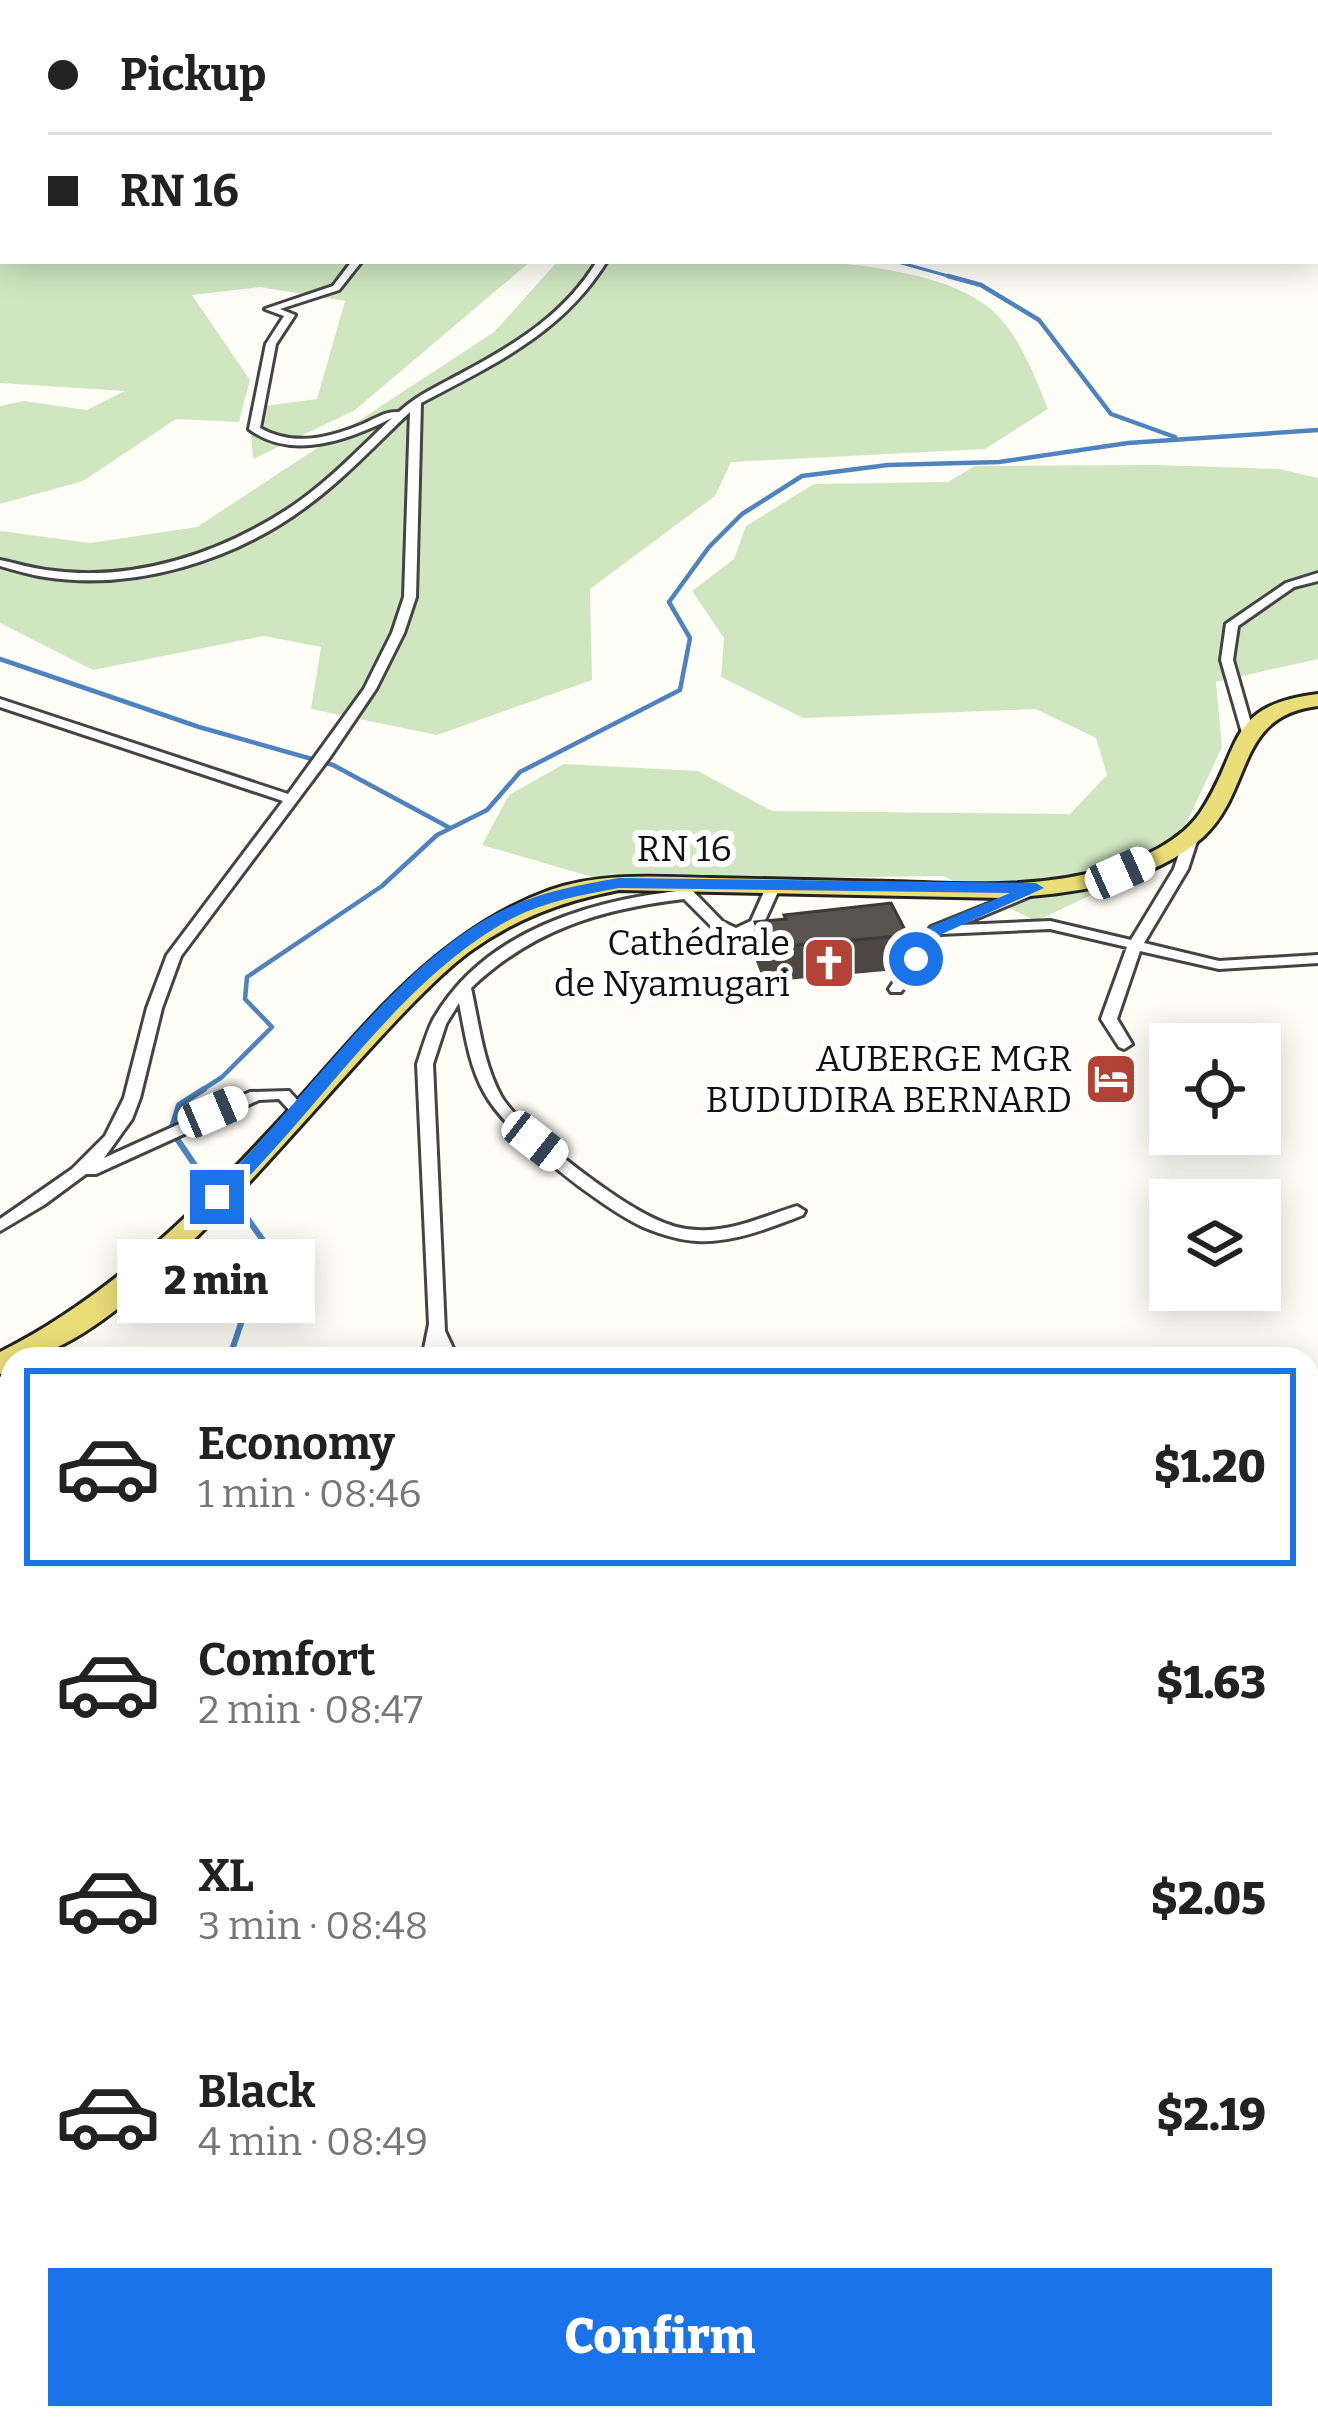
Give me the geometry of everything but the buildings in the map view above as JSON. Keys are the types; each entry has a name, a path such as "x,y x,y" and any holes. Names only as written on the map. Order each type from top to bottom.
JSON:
{"main road":[{"path":"1247,730 1285,705 1318,700"},
{"name":"RN 16","path":"32,1347 65,1330 142,1267 257,1159 390,1010 456,948 490,924 577,888 1036,888 1120,873 1192,835 1223,793 1247,730"}],"street":[{"path":"355,264 336,288 270,309 290,315 271,344 254,429 274,440 302,443 376,422 416,402 561,313 600,264"},
{"path":"0,563 31,574 80,579 190,560 284,516 333,480 416,402"},
{"path":"68,1181 96,1156 131,1103 158,987 174,955 370,689 405,616 412,560 416,402"},
{"path":"1247,730 1228,660 1232,624 1291,585 1318,577"},
{"path":"0,703 292,800"},
{"path":"1124,1044 1109,1019 1135,946 1181,869 1192,835"},
{"path":"433,1347 425,1064 436,1023 464,986 524,940 604,906 682,889 718,925 736,934 757,923 774,885"},
{"path":"896,988 936,930 1036,888"},
{"path":"936,930 1050,925 1219,965 1318,959"},
{"path":"464,986 483,1076 501,1109 622,1210 676,1234 700,1238 735,1236 797,1211"},
{"path":"0,1226 68,1181 151,1138 256,1094 284,1094 300,1112"},
{"path":"436,1331 443,1347"}],"green space":[{"path":"0,264 527,264 355,410 253,459 249,408 317,399 345,301 260,287 192,295 250,380 239,422 176,419 83,481 0,504 0,406 24,401 87,410 125,391 0,383"},
{"path":"555,264 843,264 900,272 949,286 987,306 1008,327 1024,354 1048,409 985,449 731,462 715,496 590,589 592,680 437,735 311,709 321,647 264,636 93,670 0,623 0,531 90,543 197,527 494,332"},
{"path":"975,466 1279,469 1318,478 1318,659 1216,682 1222,747 1170,858 1036,921 943,876 603,880 482,845 509,795 564,764 698,771 772,811 1070,814 1107,775 1096,738 1036,709 803,718 721,677 724,638 692,591 734,559 746,526 814,484 948,482"}],"waterway":[{"path":"905,264 959,279"},
{"path":"948,276 959,279"},
{"path":"959,279 981,285 1039,320 1111,414 1175,437"},
{"path":"199,1092 222,1077 272,1027 245,999 247,977 382,886 437,835 487,810 520,772 680,690 690,638 669,602 709,547 742,514 802,476 888,465 999,462 1128,443 1318,430"},
{"path":"0,659 199,727 333,765 450,828"},
{"path":"204,1089 179,1105 171,1130 207,1183"},
{"path":"226,1200 245,1215 267,1246 233,1347"}],"place":[{"name":"Cathédrale de Nyamugari","path":"829,963"},
{"name":"AUBERGE MGR BUDUDIRA BERNARD","path":"1111,1079"}],"route":[{"path":"217,1197 390,1010 456,948 506,915 558,894 619,883 964,891 1036,888 936,930 916,959"}]}
